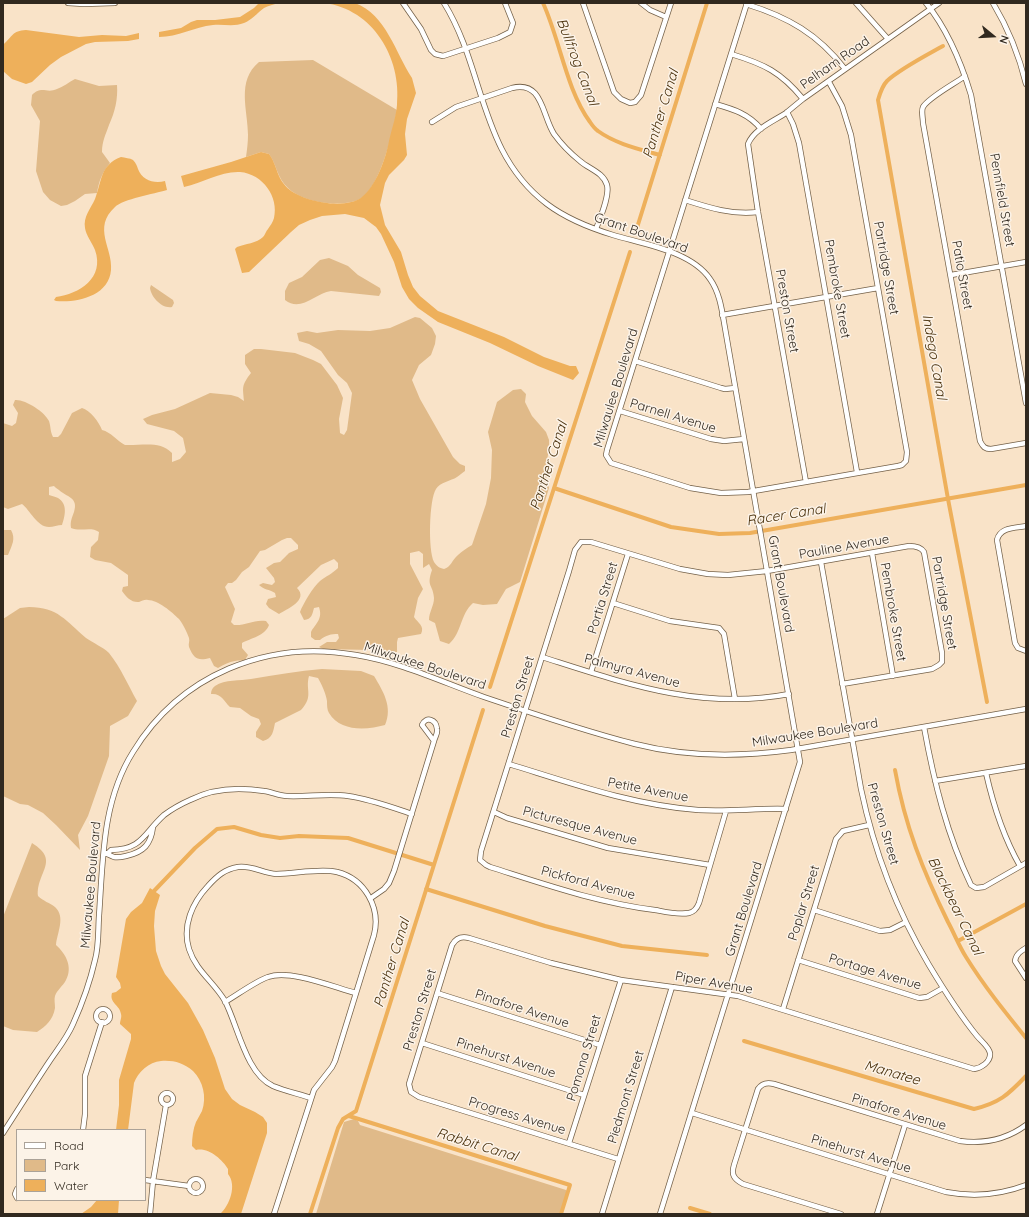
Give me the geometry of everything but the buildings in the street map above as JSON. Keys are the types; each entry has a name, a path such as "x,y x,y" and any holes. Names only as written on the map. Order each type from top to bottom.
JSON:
{"street":[{"path":"68,3 115,3"},
{"path":"403,3 415,18 425,35 431,50 435,54 443,56 498,38 510,32 513,23 505,3"},
{"name":"Grant Boulevard","path":"444,3 455,23 465,49 494,134 511,166 529,188 558,212 577,222 689,260 698,265 706,274 717,293 722,315 758,516 800,758 799,767 660,1214"},
{"path":"583,3 612,86 617,95 624,102 630,103 635,102 641,95 670,3"},
{"path":"641,3 650,10 666,17"},
{"path":"856,3 888,39"},
{"name":"Pennfield Street","path":"926,3 953,46 965,76 974,109 1026,403"},
{"name":"Pelham Road","path":"748,144 752,137 761,129 939,3"},
{"path":"993,3 1009,33 1026,84"},
{"path":"669,252 746,4 779,16 801,27 822,42 846,69"},
{"path":"731,54 752,61 774,71 786,79 803,99"},
{"name":"Patio Street","path":"965,76 929,100 923,107 923,123 980,441 982,446 986,449 1026,443"},
{"name":"Partridge Street","path":"829,82 842,106 850,130 907,452 906,461"},
{"path":"432,122 456,107 517,86 525,86 534,91 539,99 551,128 561,144 582,163 601,175 607,184 606,198 596,229"},
{"path":"715,104 743,114 761,129"},
{"name":"Pembroke Street","path":"786,112 793,124 799,143 858,472"},
{"name":"Preston Street","path":"748,144 758,212 806,482"},
{"path":"685,200 726,212 758,212"},
{"name":"Milwaulee Boulevard","path":"669,252 606,455 611,462 690,488 732,493 753,491 891,467 902,464 906,461"},
{"path":"951,275 1026,262"},
{"path":"722,315 776,307 878,288"},
{"path":"635,361 721,388 735,388"},
{"name":"Parnell Avenue","path":"620,411 711,440 744,440"},
{"path":"1026,526 1002,531 997,540 1016,643 1018,648 1026,651"},
{"name":"Preston Street","path":"480,860 481,851 575,550 582,542"},
{"name":"Pauline Avenue","path":"582,542 591,542 680,569 701,573 728,575 767,571 914,546 922,549"},
{"name":"Partridge Street","path":"893,676 932,669 942,662 942,649 922,549"},
{"name":"Pembroke Street","path":"872,553 893,676"},
{"name":"Portia Street","path":"591,672 628,554"},
{"name":"Preston Street","path":"821,562 861,790 869,825 906,922 943,988 990,1053 984,1065"},
{"path":"613,603 670,620 719,628 724,634 735,699"},
{"name":"Milwaukee Boulevard","path":"3,1133 72,1027 87,990 96,957 108,814 117,786 128,760 150,728 177,700 203,680 247,660 299,651 327,650 358,655 416,672 525,710 616,739 695,754 732,755 798,749 1026,709"},
{"name":"Palmyra Avenue","path":"542,657 633,685 700,698 735,699 789,694"},
{"path":"842,684 893,676"},
{"path":"371,898 384,889 389,882 398,860 437,735 437,728 434,722 430,719 426,719 422,725 434,742"},
{"path":"924,727 935,782 944,815 971,885 976,888 984,888 1026,863"},
{"name":"Petite Avenue","path":"509,764 626,799 664,806 726,811 786,809"},
{"path":"935,782 1026,766"},
{"path":"986,773 1005,834 1020,866"},
{"path":"105,853 111,850 131,847 141,841 170,811 190,799 218,790 236,788 286,796 348,796 371,801 412,814"},
{"path":"710,865 726,811"},
{"name":"Picturesque Avenue","path":"494,812 507,818 602,846 710,865"},
{"name":"Poplar Street","path":"783,1009 836,839 843,832 869,825"},
{"path":"105,853 116,858 134,854 144,849 150,842 153,827"},
{"path":"131,847 134,854"},
{"name":"Pickford Avenue","path":"480,860 490,867 593,898 639,908 678,914 688,914 693,912 698,907 710,865"},
{"path":"274,1214 314,1090 332,1067 376,926 376,917 371,898 355,880 338,872 276,874 243,867 232,868 219,874 204,890 194,904 189,917 187,940 189,949 197,967 218,991 225,1002 249,1060 256,1073 273,1086 311,1098"},
{"path":"814,910 880,931 890,930 906,922"},
{"name":"Piper Avenue","path":"459,938 464,936 551,963 621,980 729,994 783,1009 968,1067 978,1068 984,1065"},
{"name":"Preston Street","path":"411,1092 409,1084 437,993 452,945 454,941 459,938"},
{"path":"1026,948 1016,956 1015,961 1026,978"},
{"name":"Portage Avenue","path":"798,960 919,998 927,997 943,988"},
{"path":"225,1002 268,976 282,974 294,975 356,993"},
{"name":"Pomona Street","path":"569,1143 621,980"},
{"name":"Piedmont Street","path":"602,1214 672,987"},
{"name":"Pinafore Avenue","path":"437,993 600,1045"},
{"path":"82,1129 85,1114 85,1076 102,1022"},
{"name":"Pinehurst Avenue","path":"422,1043 584,1094"},
{"name":"Pinafore Avenue","path":"745,1130 758,1089 765,1083 774,1084 950,1139 974,1143 998,1140 1014,1133 1026,1125"},
{"name":"Progress Avenue","path":"411,1092 419,1097 569,1143 618,1160"},
{"path":"150,1214 153,1181 166,1105"},
{"name":"Pinehurst Avenue","path":"692,1113 932,1188 964,1194 983,1195 998,1193 1026,1185"},
{"path":"877,1214 906,1125"},
{"path":"745,1130 732,1173 734,1178 743,1184 841,1214"},
{"path":"146,1180 189,1186"}],"green space":[{"path":"313,60 397,110 389,145 374,184 360,199 352,202 317,202 301,196 284,184 269,154 261,152 246,157 248,135 245,87 252,70 259,62"},
{"path":"75,79 99,86 117,85 116,105 102,148 102,152 110,163 101,177 97,193 85,194 67,205 61,206 50,200 43,192 36,171 40,121 31,105 32,95 41,90 50,91 57,89"},
{"path":"329,258 348,266 358,275 380,288 381,292 379,296 331,291 325,292 308,301 297,304 285,300 285,291 289,283 302,277 320,260"},
{"path":"151,285 173,300 174,303 172,307 164,306 158,302 152,295 150,288"},
{"path":"415,317 420,318 432,328 436,336 431,355 419,365 412,380 420,399 453,457 460,464 465,466 465,471 455,478 440,485 436,489 434,495 432,503 430,537 432,556 437,566 442,569 446,568 456,557 472,545 486,504 491,478 492,450 488,432 497,402 513,390 521,389 526,394 525,402 532,416 546,432 549,440 545,472 549,488 520,582 506,589 497,604 483,605 473,603 466,612 453,640 449,644 440,641 435,623 429,620 434,598 430,583 432,570 429,564 423,568 423,554 419,551 410,553 410,564 423,589 418,598 414,617 422,627 421,634 398,638 397,652 393,655 370,650 323,649 319,647 327,642 336,642 339,638 338,634 329,635 320,640 315,640 311,637 311,632 320,618 319,607 314,608 309,619 304,620 300,612 314,587 338,568 338,563 334,559 321,565 297,588 300,592 300,596 296,604 279,614 269,608 266,604 268,599 276,597 275,593 259,585 263,583 272,585 275,582 274,578 266,568 274,563 280,562 289,553 298,549 298,545 291,538 287,538 265,550 260,551 249,567 242,572 236,580 232,583 228,583 225,587 235,609 231,622 234,625 266,621 269,625 261,634 242,643 242,648 248,655 245,660 231,662 218,668 214,666 210,658 199,659 195,657 189,647 189,639 182,623 173,613 156,602 146,600 134,602 129,599 122,591 123,587 128,586 128,575 111,563 95,560 90,557 91,547 98,540 99,532 93,529 71,528 75,503 71,498 54,486 49,487 49,495 58,498 63,503 65,510 62,525 51,527 45,526 37,521 22,504 8,509 3,507 3,423 12,426 16,423 18,413 13,405 15,400 29,404 47,417 53,437 58,437 61,434 72,413 82,408 94,417 102,430 125,445 150,444 162,446 172,453 172,462 180,459 186,452 183,438 174,431 147,424 143,419 175,409 210,393 231,395 244,401 243,387 251,373 245,364 245,355 254,349 261,349 295,353 321,364 337,385 343,398 339,419 340,433 344,435 347,430 352,393 347,383 338,375 321,351 309,344 299,341 297,333 307,331 317,333 338,330 370,331 390,328"},
{"path":"3,530 11,530 13,536 13,542 8,555 3,555"},
{"path":"29,607 47,609 55,612 86,638 107,651 117,665 137,701 128,716 110,726 109,756 88,816 78,835 80,850 43,813 28,805 20,804 3,796 3,619 20,608"},
{"path":"322,669 361,671 374,676 386,699 388,712 385,725 370,728 354,728 340,724 328,712 326,695 318,678 309,676 308,697 305,705 301,710 275,723 271,736 263,741 256,737 256,732 261,724 259,719 251,716 240,708 230,707 220,696 211,694 214,687 223,682"},
{"path":"32,843 41,849 46,861 38,888 38,896 55,907 60,915 60,925 56,945 63,952 69,966 66,980 55,996 53,1016 46,1025 37,1032 13,1030 3,1026 3,917"},
{"path":"354,1119 358,1121 360,1125 566,1190 567,1191 560,1214 316,1214 344,1122"}],"water":[{"path":"352,2 366,8 382,25 412,78 416,93 407,119 405,134 407,155 389,175 385,183 380,205 385,225 401,252 413,287 420,296 438,311 504,337 544,357 570,366 576,366 579,373 573,380 538,366 490,343 438,322 418,308 409,299 402,287 394,262 381,234 376,227 364,218 345,214 322,216 310,220 299,225 249,272 242,273 235,249 263,237 274,218 274,202 268,188 256,177 240,172 226,173 184,187 181,176 261,152 269,154 285,186 305,198 326,203 346,203 355,201 362,197 372,186 383,163 395,118 397,87 395,70 381,39 370,26 357,15 341,7 324,3"},
{"path":"259,3 279,3 264,8 244,23 206,26 166,37 159,37 159,32 181,28 197,20 215,20 240,17"},
{"path":"26,30 79,37 102,35 126,36 139,33 139,39 86,44 61,57 32,82 26,84 12,79 3,71 3,45 13,34"},
{"path":"121,157 133,160 142,176 145,178 157,182 165,181 167,190 132,199 115,207 108,215 104,230 111,262 109,279 105,286 91,296 82,299 73,301 56,301 54,300 56,297 81,288 88,283 93,276 96,269 97,260 95,250 86,231 85,220 95,199 105,169 114,160"},
{"path":"150,888 160,895 155,911 154,926 156,951 161,966 165,974 188,1003 203,1030 215,1058 225,1089 232,1099 263,1117 267,1123 267,1133 241,1214 220,1214 227,1206 231,1195 232,1184 228,1174 228,1169 222,1161 210,1152 205,1150 196,1150 192,1146 194,1128 202,1111 204,1095 202,1084 190,1068 178,1063 165,1061 152,1063 144,1068 134,1083 128,1129 116,1129 119,1105 119,1080 131,1039 131,1034 120,1024 120,1011 113,1002 111,996 112,993 121,988 116,977 126,919 131,912 142,903"},
{"path":"96,1201 119,1201 118,1214 81,1214 91,1207"}],"waterway":[{"name":"Bullfrog Canal","path":"543,3 575,95 593,126 605,136 628,146 660,155"},
{"name":"Panther Canal","path":"636,231 707,3"},
{"name":"Indego Canal","path":"943,46 892,76 884,85 878,100 948,499 987,702"},
{"name":"Panther Canal","path":"490,687 630,252"},
{"name":"Racer Canal","path":"554,488 671,527 719,534 750,533 1026,485"},
{"name":"Panther Canal","path":"310,1214 338,1128 343,1119 356,1111 483,710"},
{"name":"Blackbear Canal","path":"895,770 904,810 916,848 948,922 973,968 1026,1038"},
{"path":"154,896 154,891 195,848 217,829 234,827 261,835 280,838 299,836 348,838 434,865"},
{"path":"426,889 545,926 622,946 707,955"},
{"path":"958,941 1026,904"},
{"name":"Manatee","path":"744,1041 974,1109 997,1101 1014,1088 1026,1076"},
{"name":"Rabbit Canal","path":"349,1116 570,1185 561,1214"},
{"path":"690,1208 710,1214"}]}
